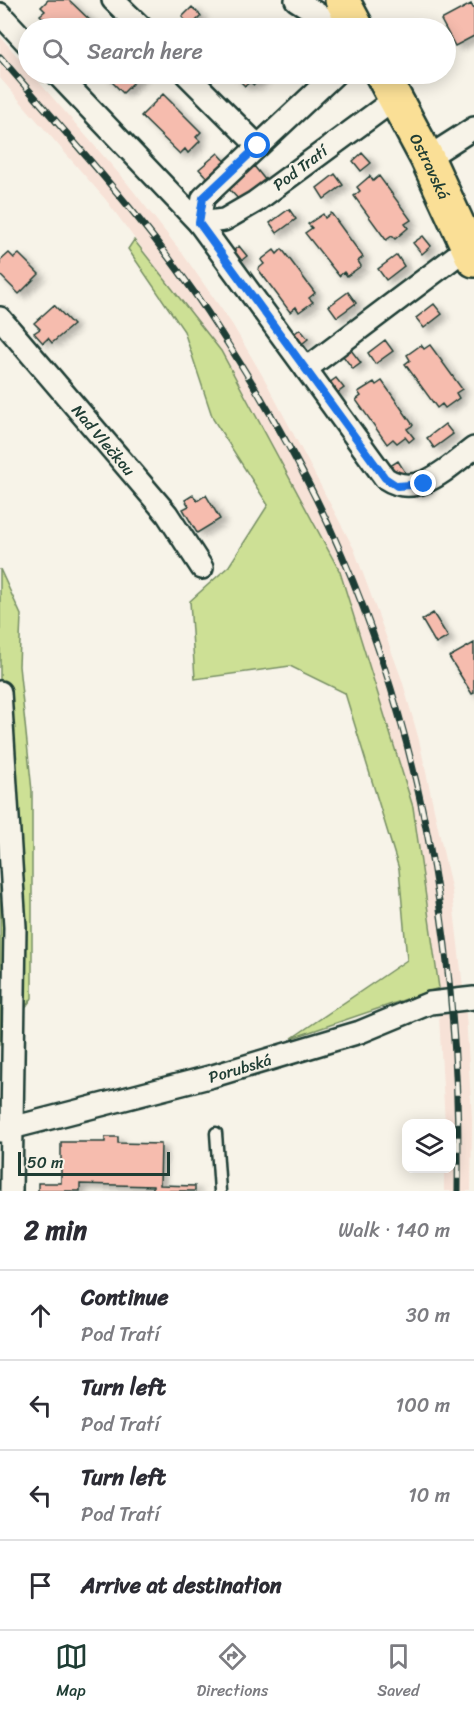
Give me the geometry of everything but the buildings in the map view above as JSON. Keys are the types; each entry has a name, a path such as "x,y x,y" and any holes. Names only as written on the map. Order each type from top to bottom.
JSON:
{"main road":[{"path":"342,0 352,18"},
{"name":"Ostravská","path":"388,86 427,158 471,253"}],"street":[{"path":"113,0 131,18"},
{"path":"296,0 324,18"},
{"path":"0,14 18,33"},
{"path":"67,84 199,223 385,478 397,486 424,484 474,448"},
{"path":"196,84 258,146"},
{"path":"199,223 203,198 324,84"},
{"name":"Pod Tratí","path":"199,223 224,220 255,202 388,86"},
{"path":"427,158 474,128"},
{"path":"306,369 471,253"},
{"name":"Nad Vlečkou","path":"0,318 167,514 202,568"},
{"path":"0,692 15,927 6,1129 11,1191"},
{"name":"Porubská","path":"6,1129 213,1076 360,1032 430,1003 474,998"}],"lane":[{"path":"216,1133 220,1191"}],"shaded area":[{"path":"0,36 18,57 18,84 41,84 127,183 182,253 232,324 265,380 354,549 402,680 419,740 452,892 466,1014 472,1121 471,1191 444,1191 444,1173 456,1173 456,1119 445,1119 439,1016 425,896 209,339 106,200 0,78"}],"green space":[{"path":"134,240 221,351 340,572 413,807 439,988 292,1038 407,960 399,869 345,693 290,666 195,679 190,601 229,566 268,505 213,419 184,331 128,249"},
{"path":"0,569 21,615 19,666 32,791 32,998 0,1044"}],"railway":[{"path":"0,57 18,78"},
{"path":"23,84 144,225 197,296 270,413 316,499 342,555 372,631 397,708 417,787 433,867 445,948 453,1029 458,1191"}],"route":[{"path":"258,146 203,198 199,223 385,478 397,486 408,487 424,484"}]}
